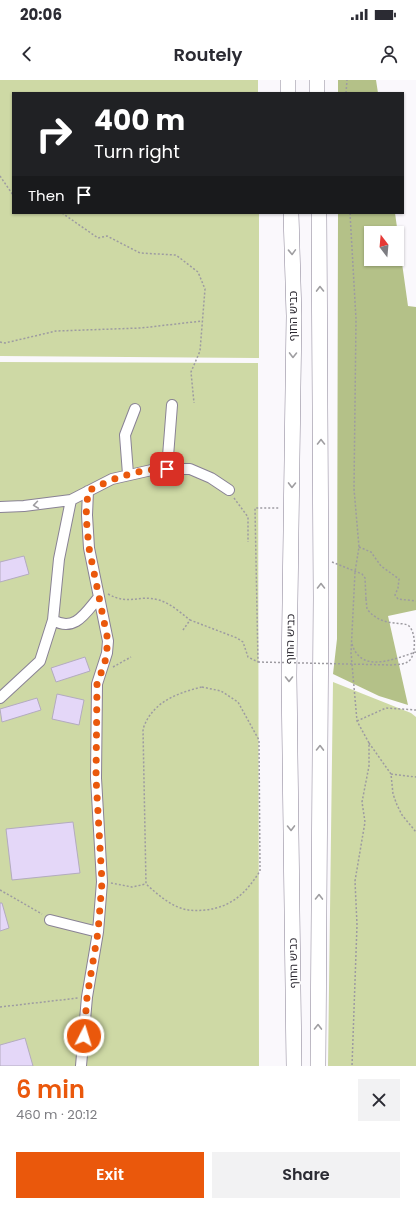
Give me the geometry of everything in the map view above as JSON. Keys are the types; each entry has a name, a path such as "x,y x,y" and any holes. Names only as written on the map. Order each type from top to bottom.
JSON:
{"highway":[{"path":"288,80 288,92"},
{"path":"316,92 317,80"},
{"name":"כביש החוף","path":"291,214 294,316 289,675 294,1066"},
{"path":"318,1066 321,557 319,214"}],"street":[{"path":"167,469 172,405"},
{"path":"128,474 124,435 135,409"},
{"path":"0,507 24,506 71,500 112,479 128,474 167,469 190,470 211,478 229,490"},
{"path":"80,1066 87,997 98,932 102,882 96,778 97,684 107,653 108,641 96,586 88,535 86,516 88,491"},
{"path":"0,698 40,661 53,620 59,559 71,500"},
{"path":"53,620 61,625 72,624 79,620 99,597"},
{"path":"50,920 98,932"}],"path":[{"path":"346,92 347,80"},
{"path":"0,176 12,194"},
{"path":"63,214 98,238 107,236 140,252 176,255 198,272 205,289 200,351 190,372 194,403"},
{"path":"350,214 356,319 354,489 359,547 355,572 352,642 357,721 369,743 391,774 393,794 397,805 416,833"},
{"path":"0,342 5,343 56,331 141,328 202,322"},
{"path":"229,490 248,517 248,542"},
{"path":"258,662 255,508 292,508"},
{"path":"359,547 371,552 381,566 399,579 398,588 395,595 398,598 416,602"},
{"path":"96,586 122,600 127,601 143,598 159,600 174,608 190,620 237,638 243,642 248,657 258,662 392,665 403,664 411,660 416,649 415,636 408,626 400,623 379,620 367,609 364,578 362,574 321,557"},
{"path":"183,630 190,620"},
{"path":"352,642 355,655 365,661 386,661 416,652"},
{"path":"100,675 131,657"},
{"path":"202,687 220,691 238,702 259,740 260,871 251,885 227,906 198,911 179,908 162,898 146,884 144,728 147,717 163,702 181,692 202,687"},
{"path":"357,721 386,708 416,710"},
{"path":"352,1066 357,925 355,881 365,822 362,802 369,766 369,743"},
{"path":"391,774 416,777"},
{"path":"102,882 132,887 146,884"},
{"path":"0,890 50,920"},
{"path":"0,1007 87,997"}],"green space":[{"path":"0,80 258,80 258,92 12,92 12,214 259,214 259,358 0,356"},
{"path":"338,80 376,80 378,92 338,92"},
{"path":"338,214 395,214 397,226 364,226 364,266 402,266 408,306 416,307 416,610 388,616 408,705 379,696 333,674 337,639"},
{"path":"0,362 258,363 259,1066 0,1066"},
{"path":"333,682 411,713 416,717 416,1066 328,1066"}],"building":[{"path":"24,556 29,574 0,582 0,562"},
{"path":"85,657 90,671 56,682 51,668"},
{"path":"57,694 84,700 79,725 52,719"},
{"path":"37,698 41,710 2,722 0,709"},
{"path":"73,822 80,873 12,880 6,829"},
{"path":"0,903 2,903 9,928 0,931"},
{"path":"25,1038 33,1066 0,1066 0,1045"}],"route":[{"path":"84,1036 87,997 98,932 102,882 96,778 97,684 105,662 108,641 89,548 86,516 88,491 112,479 128,474 139,471 167,469"}]}
